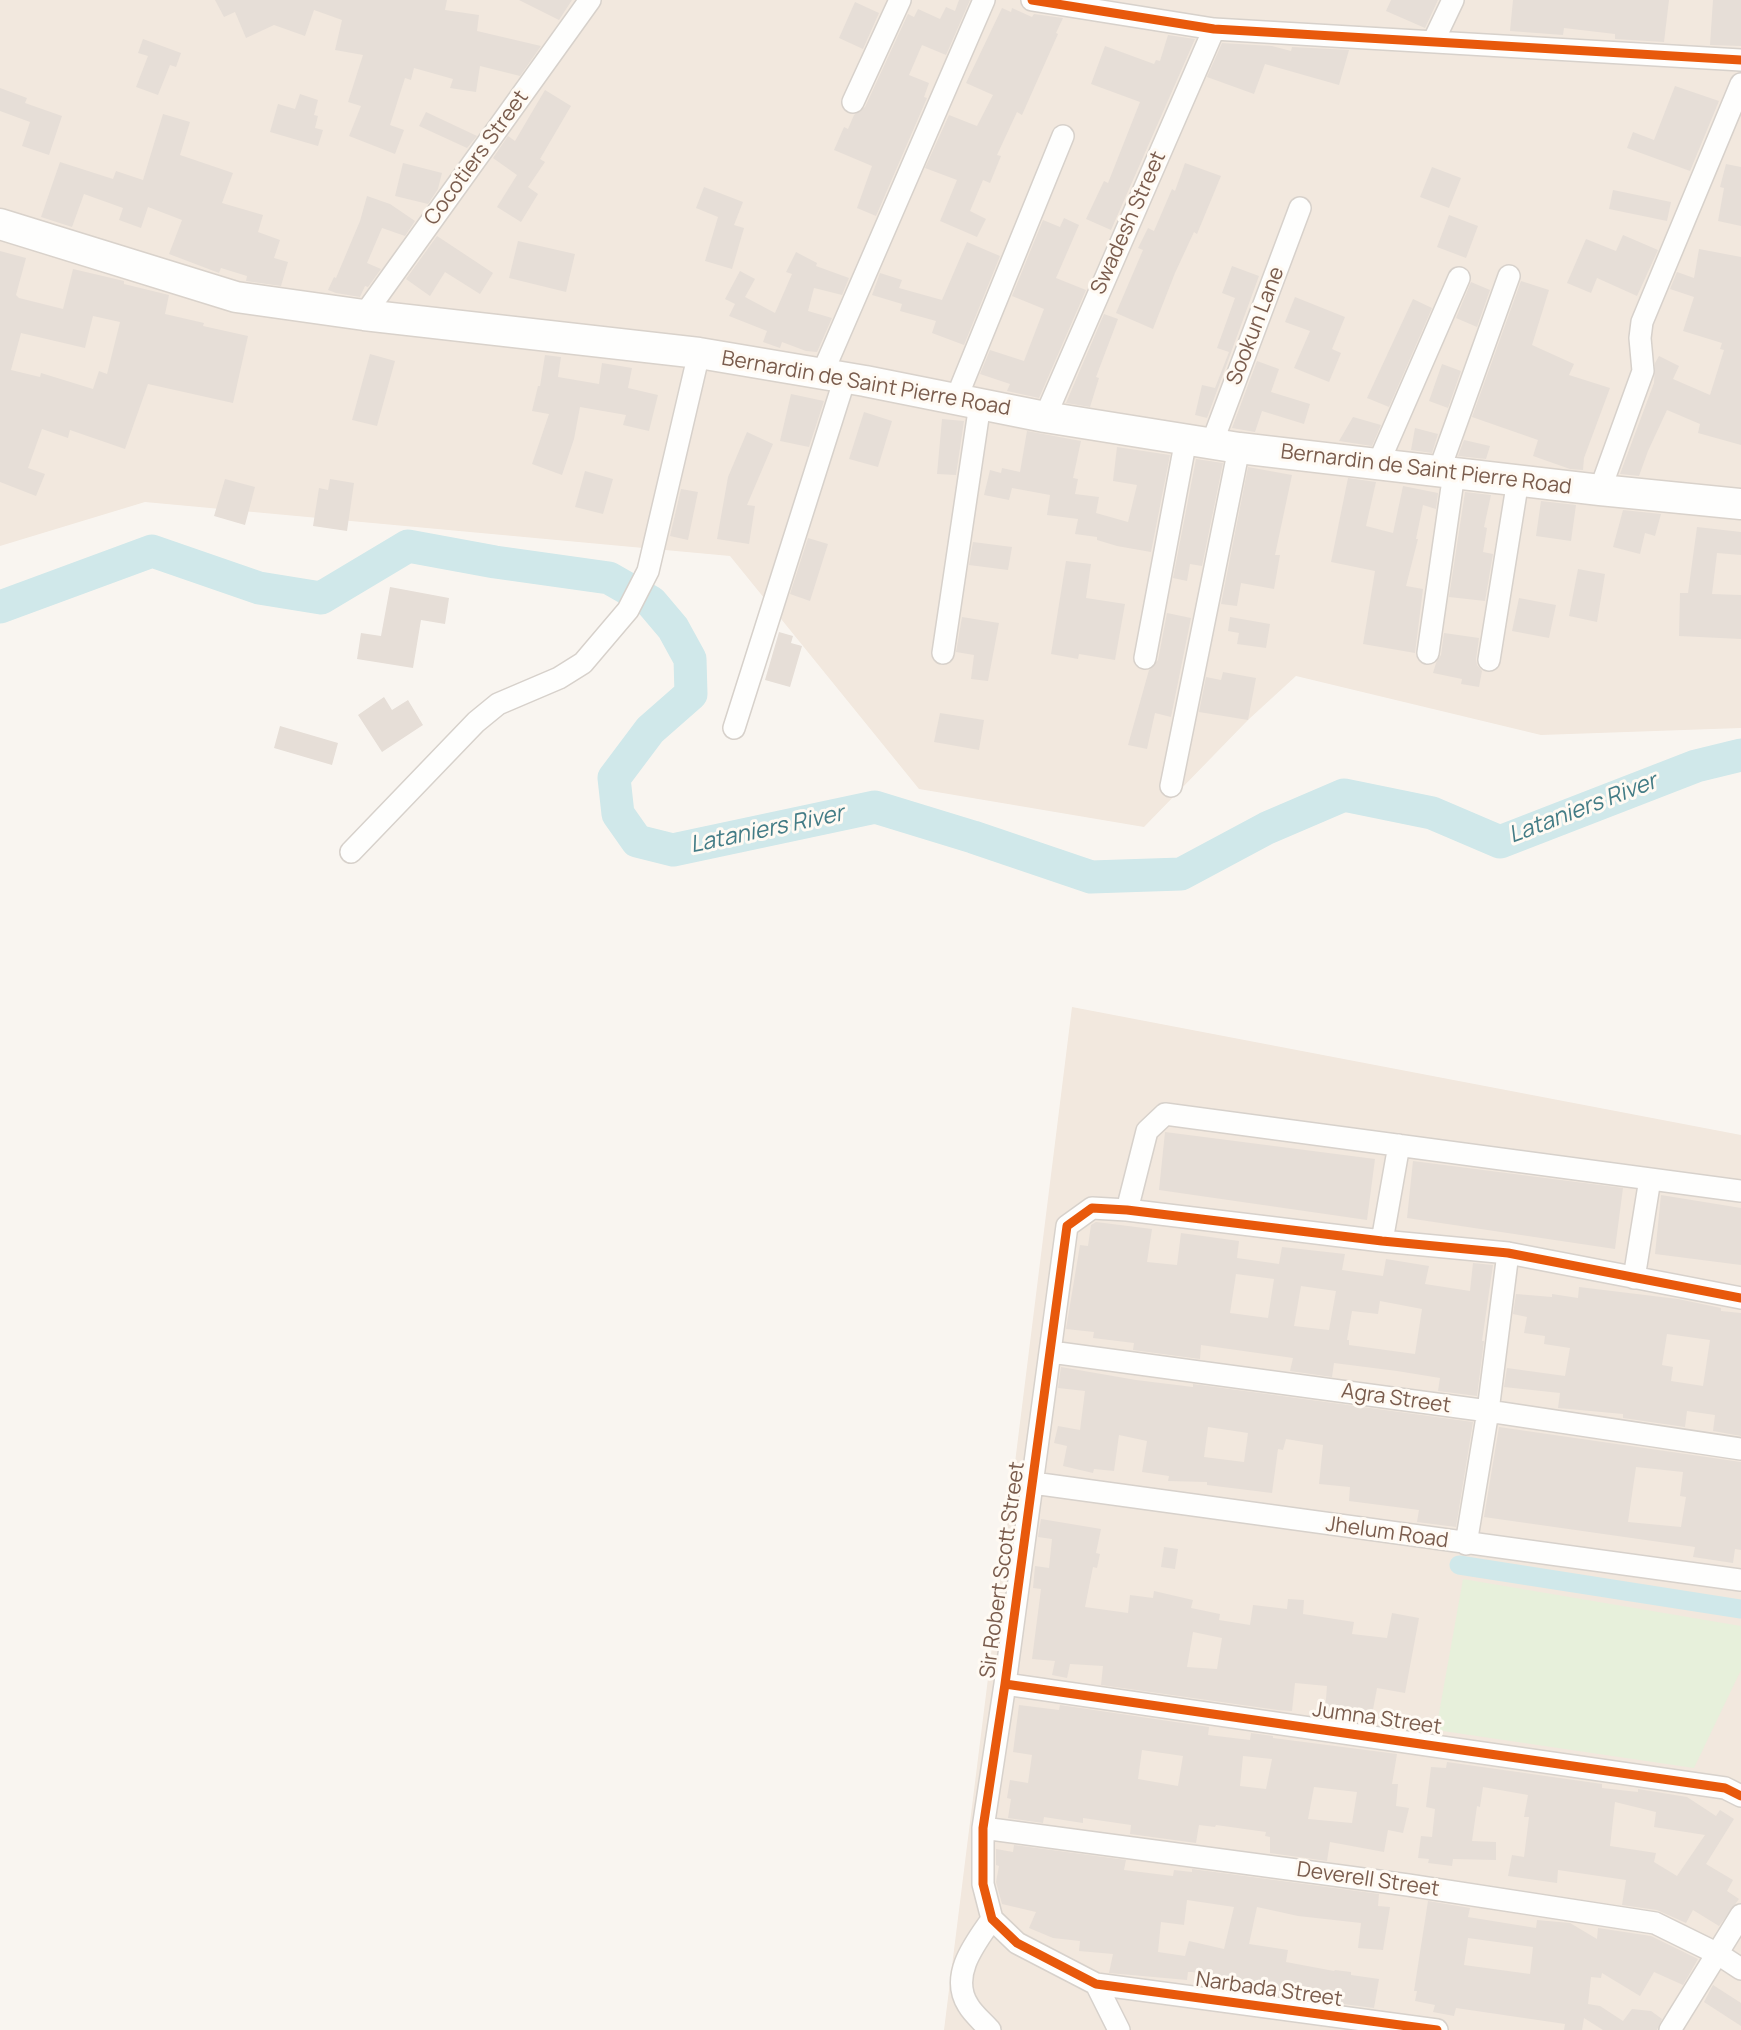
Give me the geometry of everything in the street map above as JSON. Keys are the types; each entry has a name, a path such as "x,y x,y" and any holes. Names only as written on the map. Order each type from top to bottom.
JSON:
{"main road":[{"name":"Bernardin de Saint Pierre Road","path":"0,225 236,297 365,315 699,353 1045,417 1212,444 1518,481 1741,504"}],"street":[{"name":"Cocotiers Street","path":"365,315 590,0"},
{"path":"853,102 900,0"},
{"path":"734,728 833,376 984,0"},
{"path":"1032,0 1214,29 1741,60"},
{"path":"1433,41 1453,0"},
{"name":"Swadesh Street","path":"1045,417 1214,29"},
{"path":"1600,490 1643,371 1640,338 1642,322 1741,84"},
{"path":"943,653 968,401 1063,136"},
{"name":"Sookun Lane","path":"1212,444 1300,208"},
{"path":"1428,653 1446,472 1509,276"},
{"path":"1378,464 1459,278"},
{"path":"351,852 476,722 498,704 559,678 583,663 628,610 648,571 699,353"},
{"path":"1145,658 1212,444"},
{"path":"1171,786 1212,444"},
{"path":"1489,660 1518,481"},
{"path":"1741,1191 1165,1114 1147,1131 1127,1210 1382,1241 1508,1253 1741,1298"},
{"path":"1382,1241 1399,1145"},
{"path":"1634,1278 1650,1179"},
{"name":"Sir Robert Scott Street","path":"992,1919 983,1884 983,1828 1067,1226 1092,1208 1127,1210"},
{"path":"1466,1544 1488,1411 1508,1253"},
{"name":"Agra Street","path":"1051,1352 1488,1411 1741,1449"},
{"name":"Jhelum Road","path":"1033,1483 1741,1580"},
{"name":"Jumna Street","path":"1005,1684 1725,1787 1741,1796"},
{"name":"Deverell Street","path":"983,1828 1408,1885 1656,1923 1741,1969"},
{"path":"1670,2030 1741,1915"},
{"path":"990,2030 967,2003 962,1986 965,1958 992,1919"},
{"name":"Narbada Street","path":"992,1919 1017,1943 1096,1984 1437,2030"},
{"path":"1096,1984 1119,2030"}],"shaded area":[{"path":"0,0 1741,0 1741,728 1541,735 1296,676 1248,720 1144,827 919,789 730,556 145,502 0,546"},
{"path":"1072,1007 1741,1135 1741,2030 944,2030"}],"green space":[{"path":"1463,1579 1741,1626 1741,1670 1694,1768 1436,1730"}],"building":[{"path":"215,0 447,0 445,10 479,15 477,31 541,46 520,76 480,66 476,92 450,88 453,79 414,68 411,80 405,78 390,125 404,130 395,154 349,136 361,106 348,102 363,55 335,50 342,20 314,10 305,36 274,25 246,38 235,12 224,17"},
{"path":"519,0 572,0 559,20"},
{"path":"959,0 970,0 946,55 922,45 909,75 929,83 924,97 927,98 876,216 857,208 872,166 834,150 844,127 848,129 854,115 865,107 908,14 914,17 918,9 940,19 946,7 955,11"},
{"path":"1391,0 1438,0 1425,28 1386,11"},
{"path":"1513,0 1669,0 1664,42 1615,39 1615,34 1564,28 1563,35 1510,31"},
{"path":"1713,0 1741,0 1741,46 1710,45"},
{"path":"855,2 879,13 863,49 839,38"},
{"path":"1002,8 1011,12 1012,8 1032,17 1034,14 1063,18 1022,115 1017,112 997,155 1001,156 990,183 983,180 970,211 986,219 977,237 940,221 957,180 925,168 949,115 977,126 993,95 966,83"},
{"path":"1168,35 1195,39 1111,230 1086,219 1104,181 1108,183 1140,102 1091,84 1105,46 1154,64 1156,60 1160,61"},
{"path":"143,39 181,53 176,67 170,65 158,95 136,87 148,56 138,53"},
{"path":"1222,43 1272,46 1291,51 1292,47 1349,50 1339,85 1265,64 1254,94 1207,77"},
{"path":"1675,86 1719,101 1690,171 1627,148 1633,132 1654,140"},
{"path":"0,88 27,98 25,103 62,116 49,155 22,146 30,122 0,111"},
{"path":"545,90 571,106 540,159 545,162 528,187 538,194 521,222 497,207 517,175 493,158 508,136 515,141"},
{"path":"300,94 318,100 314,115 318,116 315,128 323,130 318,146 270,132 278,104 295,109"},
{"path":"426,112 477,136 467,148 419,126"},
{"path":"163,114 190,122 180,155 233,173 222,203 263,215 258,232 280,240 274,258 288,262 281,286 246,281 247,276 221,268 219,273 169,254 182,220 148,207 141,228 119,220 123,208 84,194 72,227 41,217 60,162 113,179 116,171 143,180"},
{"path":"403,163 442,173 438,189 428,204 395,196"},
{"path":"1185,163 1221,176 1197,234 1194,232 1175,273 1153,329 1116,313 1143,250 1138,248 1148,228 1154,231 1172,189 1175,191"},
{"path":"1726,164 1741,167 1741,226 1718,221 1724,188 1720,187"},
{"path":"1432,167 1461,178 1449,208 1420,197"},
{"path":"704,187 743,202 734,225 744,228 732,269 705,261 718,217 696,208"},
{"path":"1613,190 1671,202 1667,221 1609,209"},
{"path":"367,196 390,204 415,221 405,236 382,228 367,263 381,269 368,287 365,286 360,297 336,293 328,290 334,277 336,278 360,221"},
{"path":"1449,215 1478,226 1466,258 1437,247"},
{"path":"1064,218 1079,225 1056,278 1086,290 1039,398 1007,391 1010,384 980,374 990,350 1024,361 1044,309 1012,296 1043,220 1060,227"},
{"path":"1623,235 1658,250 1637,296 1597,278 1591,293 1567,283 1586,239 1616,251"},
{"path":"437,236 493,273 480,294 445,272 430,296 406,279"},
{"path":"518,241 575,254 566,292 509,278"},
{"path":"967,242 1000,256 964,345 932,333 936,321 900,311 902,304 872,295 880,273 902,280 899,288 942,300"},
{"path":"1699,249 1741,257 1741,445 1698,433 1700,424 1667,410 1639,476 1620,474 1654,383 1655,363 1659,356 1679,366 1673,379 1710,395 1724,350 1720,349 1722,343 1683,331 1694,297 1670,289 1677,272 1694,278"},
{"path":"0,251 26,258 16,295 19,298 63,309 73,269 169,295 165,314 248,336 233,403 148,384 125,449 70,430 68,438 42,429 28,468 45,474 36,496 0,482","holes":["93,316 120,322 107,374 99,371 93,389 41,373 40,377 11,370 21,333 85,348"]},
{"path":"796,252 817,263 816,266 849,278 842,295 814,288 808,311 832,318 817,352 782,342 780,348 763,342 767,331 729,316 735,304 725,299 740,271 755,279 745,297 775,313 792,274 786,272"},
{"path":"1232,266 1259,276 1207,418 1195,415 1202,385 1215,388 1229,352 1217,348 1235,298 1222,293"},
{"path":"1521,281 1549,290 1532,345 1574,364 1569,375 1610,388 1584,458 1583,470 1570,469 1533,456 1538,440 1472,417"},
{"path":"1471,282 1490,290 1477,327 1456,318"},
{"path":"1295,297 1345,317 1332,349 1341,353 1329,382 1294,368 1310,331 1285,322"},
{"path":"1413,299 1432,308 1389,407 1367,398"},
{"path":"1104,314 1118,319 1096,377 1099,378 1090,407 1066,403"},
{"path":"370,354 395,361 377,426 352,420"},
{"path":"545,355 561,357 558,377 599,384 602,363 632,368 628,388 658,395 649,431 623,425 626,415 580,407 574,439 562,475 532,464 549,414 532,411 540,386"},
{"path":"1257,361 1279,369 1271,392 1310,404 1304,424 1262,411 1255,432 1232,428"},
{"path":"1442,364 1461,371 1448,408 1429,401"},
{"path":"791,394 824,401 809,447 780,441"},
{"path":"864,412 892,421 878,467 849,459"},
{"path":"1353,417 1381,425 1372,446 1339,441"},
{"path":"942,419 964,421 956,475 937,474"},
{"path":"1415,428 1438,434 1432,453 1411,450"},
{"path":"1027,431 1081,441 1073,478 1078,479 1075,494 1099,497 1096,513 1128,522 1137,485 1113,481 1117,447 1170,455 1151,552 1117,546 1097,540 1097,537 1075,534 1078,519 1047,515 1050,495 1012,488 1009,500 984,495 990,470 1001,473 1002,468 1020,472"},
{"path":"747,432 773,444 747,505 755,506 749,544 717,539 728,477"},
{"path":"1464,440 1490,446 1486,459 1458,456"},
{"path":"1196,459 1223,463 1202,566 1190,564 1187,581 1173,578"},
{"path":"1248,467 1292,475 1275,555 1280,555 1274,589 1241,583 1237,606 1221,604"},
{"path":"585,471 613,479 603,514 575,507"},
{"path":"1348,478 1376,482 1366,526 1393,533 1403,486 1438,493 1436,509 1423,505 1406,586 1423,589 1415,653 1363,644 1375,571 1331,562"},
{"path":"225,479 255,487 245,525 214,516"},
{"path":"330,479 354,483 347,531 313,526 319,488 328,490"},
{"path":"681,489 698,492 688,540 670,536"},
{"path":"1465,492 1491,495 1484,527 1487,528 1483,552 1493,554 1485,601 1449,597"},
{"path":"1541,501 1576,505 1571,541 1536,536"},
{"path":"1623,510 1661,514 1655,536 1645,533 1640,554 1613,547"},
{"path":"1697,527 1741,532 1741,555 1717,553 1712,594 1741,595 1741,639 1679,636 1680,593 1688,593"},
{"path":"808,538 828,544 810,601 790,594"},
{"path":"973,542 1012,547 1008,570 969,565"},
{"path":"1066,561 1091,564 1086,598 1125,604 1115,660 1079,654 1078,659 1051,654"},
{"path":"1578,569 1605,574 1597,622 1569,616"},
{"path":"390,587 449,598 445,624 421,620 413,668 357,659 361,633 381,636"},
{"path":"1519,598 1556,605 1549,638 1512,631"},
{"path":"1167,613 1191,618 1171,717 1155,713 1147,749 1128,745 1149,670 1158,660"},
{"path":"962,617 999,623 988,681 971,679 974,655 956,652"},
{"path":"1230,617 1270,624 1266,648 1237,644 1239,633 1228,631"},
{"path":"779,632 793,636 791,643 802,646 790,687 765,680"},
{"path":"1444,633 1479,638 1476,659 1482,671 1479,687 1461,684 1462,679 1433,673 1441,655"},
{"path":"1223,672 1256,678 1248,720 1199,712 1206,677 1221,680"},
{"path":"384,697 392,710 408,700 423,725 382,752 358,715"},
{"path":"940,713 984,720 979,750 934,742"},
{"path":"280,726 338,743 332,765 274,748"},
{"path":"1165,1132 1375,1159 1367,1220 1159,1190"},
{"path":"1413,1161 1623,1188 1615,1249 1407,1218"},
{"path":"1661,1195 1741,1208 1741,1265 1655,1254"},
{"path":"1096,1222 1152,1229 1147,1262 1177,1265 1181,1233 1239,1241 1237,1258 1279,1264 1282,1247 1345,1254 1342,1270 1383,1276 1386,1259 1429,1266 1425,1284 1470,1291 1473,1263 1493,1265 1477,1396 1438,1391 1440,1378 1334,1363 1332,1377 1290,1371 1293,1358 1201,1345 1200,1359 1133,1350 1134,1343 1093,1338 1094,1332 1066,1329 1080,1245 1088,1246 1091,1225","holes":["1236,1274 1274,1279 1268,1318 1230,1313","1301,1286 1336,1291 1329,1330 1294,1326","1380,1301 1422,1309 1415,1354 1349,1345 1347,1340 1352,1311 1378,1314"]},
{"path":"1579,1287 1678,1299 1721,1308 1721,1311 1741,1313 1741,1436 1713,1431 1715,1415 1687,1411 1685,1427 1623,1418 1623,1414 1558,1408 1560,1393 1504,1387 1507,1368 1565,1376 1570,1348 1544,1344 1545,1336 1524,1333 1527,1317 1513,1314 1516,1294 1552,1297 1552,1294 1578,1298","holes":["1667,1334 1710,1340 1703,1386 1671,1381 1673,1367 1662,1365"]},
{"path":"1061,1367 1136,1380 1193,1387 1193,1384 1473,1422 1456,1527 1417,1522 1419,1510 1349,1501 1350,1487 1319,1484 1323,1445 1286,1439 1283,1450 1278,1449 1272,1493 1207,1485 1207,1482 1168,1481 1169,1476 1142,1472 1147,1441 1119,1435 1114,1471 1094,1469 1093,1473 1063,1466 1067,1446 1054,1443 1058,1426 1080,1430 1085,1391 1058,1388","holes":["1208,1427 1248,1433 1244,1462 1204,1457"]},
{"path":"1499,1427 1741,1462 1741,1550 1735,1549 1733,1563 1693,1557 1695,1547 1484,1517","holes":["1636,1467 1683,1472 1680,1496 1686,1497 1681,1527 1628,1522"]},
{"path":"1041,1519 1101,1529 1096,1553 1100,1554 1097,1568 1093,1567 1085,1607 1128,1613 1130,1595 1153,1598 1154,1591 1193,1600 1191,1608 1220,1614 1219,1620 1250,1625 1253,1605 1287,1609 1288,1599 1304,1600 1303,1614 1354,1622 1352,1634 1387,1638 1392,1613 1419,1618 1405,1693 1377,1688 1372,1715 1345,1710 1345,1713 1325,1711 1327,1686 1295,1683 1292,1711 1101,1685 1103,1666 1070,1664 1067,1678 1052,1675 1055,1661 1032,1659 1041,1589 1033,1588 1035,1566 1049,1568 1052,1539 1038,1537","holes":["1193,1632 1222,1638 1217,1669 1187,1667"]},
{"path":"1164,1547 1178,1549 1175,1569 1161,1567"},
{"path":"1019,1705 1059,1710 1060,1705 1209,1727 1208,1735 1250,1740 1251,1733 1397,1754 1392,1784 1398,1784 1396,1806 1409,1808 1403,1833 1388,1830 1384,1852 1330,1842 1327,1861 1270,1853 1270,1837 1265,1836 1266,1832 1216,1825 1199,1825 1196,1843 1130,1834 1131,1825 1083,1818 1083,1823 1044,1817 1043,1823 1008,1818 1010,1780 1028,1783 1032,1755 1013,1752","holes":["1142,1750 1183,1756 1178,1786 1138,1779","1243,1756 1272,1759 1266,1789 1240,1786","1314,1787 1357,1792 1352,1823 1308,1819"]},
{"path":"1447,1762 1602,1784 1602,1788 1638,1792 1638,1789 1687,1797 1716,1816 1720,1810 1734,1819 1706,1864 1733,1880 1727,1891 1739,1899 1719,1926 1693,1910 1686,1923 1657,1910 1622,1905 1626,1880 1558,1870 1557,1883 1508,1876 1512,1855 1524,1857 1529,1817 1524,1817 1528,1795 1483,1787 1472,1841 1496,1842 1496,1860 1453,1859 1452,1866 1428,1863 1429,1859 1418,1858 1421,1836 1432,1837 1435,1809 1426,1807 1431,1767 1446,1768","holes":["1615,1802 1656,1812 1654,1827 1705,1835 1677,1876 1654,1862 1656,1853 1610,1846"]},
{"path":"1014,1845 1126,1860 1124,1870 1173,1876 1174,1870 1192,1872 1192,1869 1379,1894 1378,1906 1390,1907 1383,1950 1358,1948 1361,1923 1298,1916 1257,1907 1249,1944 1288,1950 1286,1962 1379,1979 1374,2008 1244,1991 1246,1982 1192,1972 1188,1972 1187,1980 1109,1973 1113,1954 1079,1951 1080,1941 1053,1938 1029,1928 1036,1912 1002,1904 996,1882 999,1866 996,1865 996,1849 1013,1852","holes":["1187,1900 1234,1907 1224,1949 1189,1941 1185,1956 1158,1952 1161,1922 1184,1925"]},
{"path":"1428,1901 1470,1908 1468,1917 1536,1928 1537,1920 1570,1923 1597,1939 1598,1928 1651,1936 1698,1959 1683,1985 1654,1972 1640,1996 1602,1973 1601,1978 1591,1977 1588,2004 1600,2006 1623,2021 1632,2009 1651,2011 1662,2019 1657,2030 1603,2030 1584,2018 1582,2030 1564,2030 1565,2024 1456,2008 1454,2016 1433,2012 1435,2005 1415,2001 1417,1991 1414,1991","holes":["1468,1938 1533,1947 1530,1974 1464,1965"]},
{"path":"1713,1985 1741,2003 1741,2026 1704,2002"}],"waterway":[{"name":"Lataniers River","path":"0,607 152,551 259,588 321,598 408,546 495,562 609,578 651,602 673,628 690,659 691,694 650,730 614,778 618,814 637,841 673,850 875,807 1091,877 1181,874 1267,828 1344,795 1432,813 1500,842 1696,766 1741,755"},
{"path":"1459,1565 1741,1609"}],"cycle path":[{"path":"1032,0 1214,29 1741,60"},
{"path":"1437,2030 1096,1984 1017,1943 992,1919 983,1884 983,1828 1067,1226 1092,1208 1127,1210 1382,1241 1508,1253 1741,1298"},
{"path":"1005,1684 1725,1788 1741,1796"}]}
